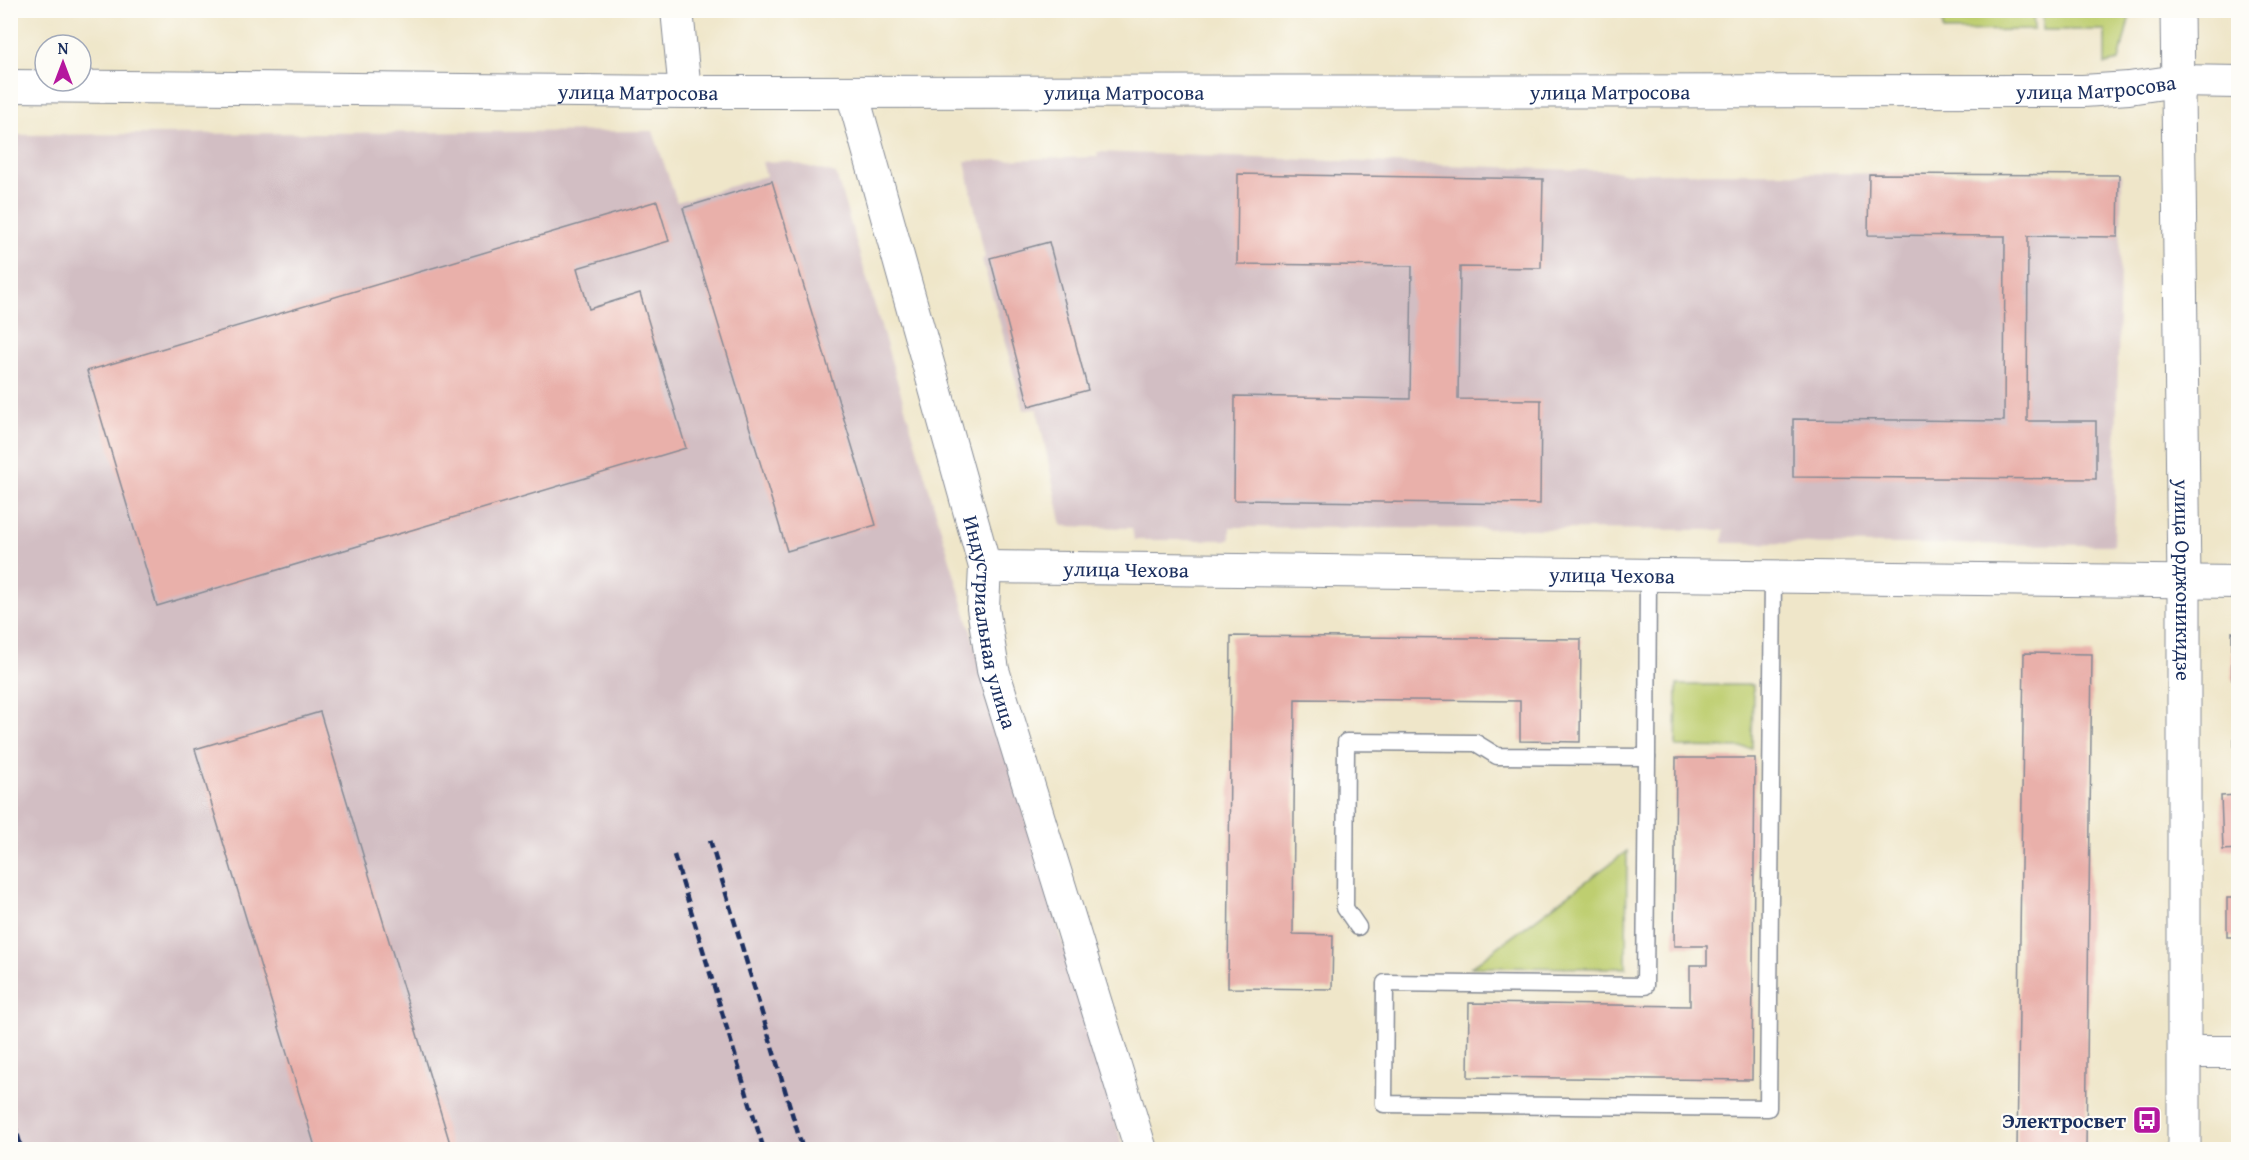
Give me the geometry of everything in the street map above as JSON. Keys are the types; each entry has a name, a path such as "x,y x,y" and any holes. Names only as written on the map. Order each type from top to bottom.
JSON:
{"street":[{"path":"677,10 685,92"},
{"name":"улица Орджоникидзе","path":"2177,10 2184,582 2184,1149"},
{"name":"улица Матросова","path":"10,86 685,92 2084,91 2177,81 2238,82"},
{"name":"Индустриальная улица","path":"852,92 985,567 983,608 993,670 1141,1149"},
{"name":"улица Чехова","path":"985,567 2238,582"},
{"path":"2184,1052 2238,1052"}],"lane":[{"path":"1648,576 1644,986 1385,983 1384,1104 1768,1108 1773,577"},
{"path":"1358,927 1345,908 1346,742 1476,743 1497,756 1647,757"}],"shaded area":[{"path":"653,131 677,202 766,176 762,162 787,161 836,174 1124,1149 11,1149 10,135"},
{"path":"1097,152 1609,170 1624,173 2122,174 2114,545 1723,543 1724,530 1230,527 1230,540 1134,540 1132,528 1062,526 1037,409 1024,410 982,259 985,258 965,161 1098,157"}],"green space":[{"path":"2131,11 2119,61 2105,64 2105,30 2043,30 2043,12"},
{"path":"2033,12 2034,30 1943,31 1942,14"},
{"path":"1677,685 1753,685 1752,748 1676,747"},
{"path":"1627,851 1626,968 1471,967"}],"building":[{"path":"1238,174 1543,179 1541,268 1460,267 1458,399 1541,400 1540,504 1234,500 1235,396 1410,399 1412,266 1237,264"},
{"path":"1869,174 2119,175 2118,237 2028,236 2027,421 2096,421 2096,479 1793,477 1793,419 2004,421 2005,236 1868,235"},
{"path":"772,181 876,525 787,551 683,208"},
{"path":"657,201 669,241 577,268 589,309 640,293 686,448 157,606 87,371"},
{"path":"1049,242 1088,390 1029,406 990,258"},
{"path":"2232,632 2238,633 2238,680 2232,680"},
{"path":"1231,636 1581,639 1580,742 1520,741 1520,701 1295,699 1293,934 1333,935 1332,989 1228,988"},
{"path":"2024,653 2092,654 2086,1150 2017,1150"},
{"path":"2234,696 2238,696 2238,750 2234,750"},
{"path":"320,712 452,1150 316,1150 195,749"},
{"path":"1676,758 1755,758 1752,1080 1468,1077 1469,1003 1690,1006 1690,965 1707,965 1707,946 1674,946"},
{"path":"2238,795 2238,849 2223,850 2221,796"},
{"path":"2227,898 2238,898 2238,937 2227,937"}],"railway":[{"path":"710,840 803,1150"},
{"path":"674,855 764,1150"},
{"path":"10,1109 22,1150"}],"place":[{"name":"Электросвет","path":"2147,1120"}]}
